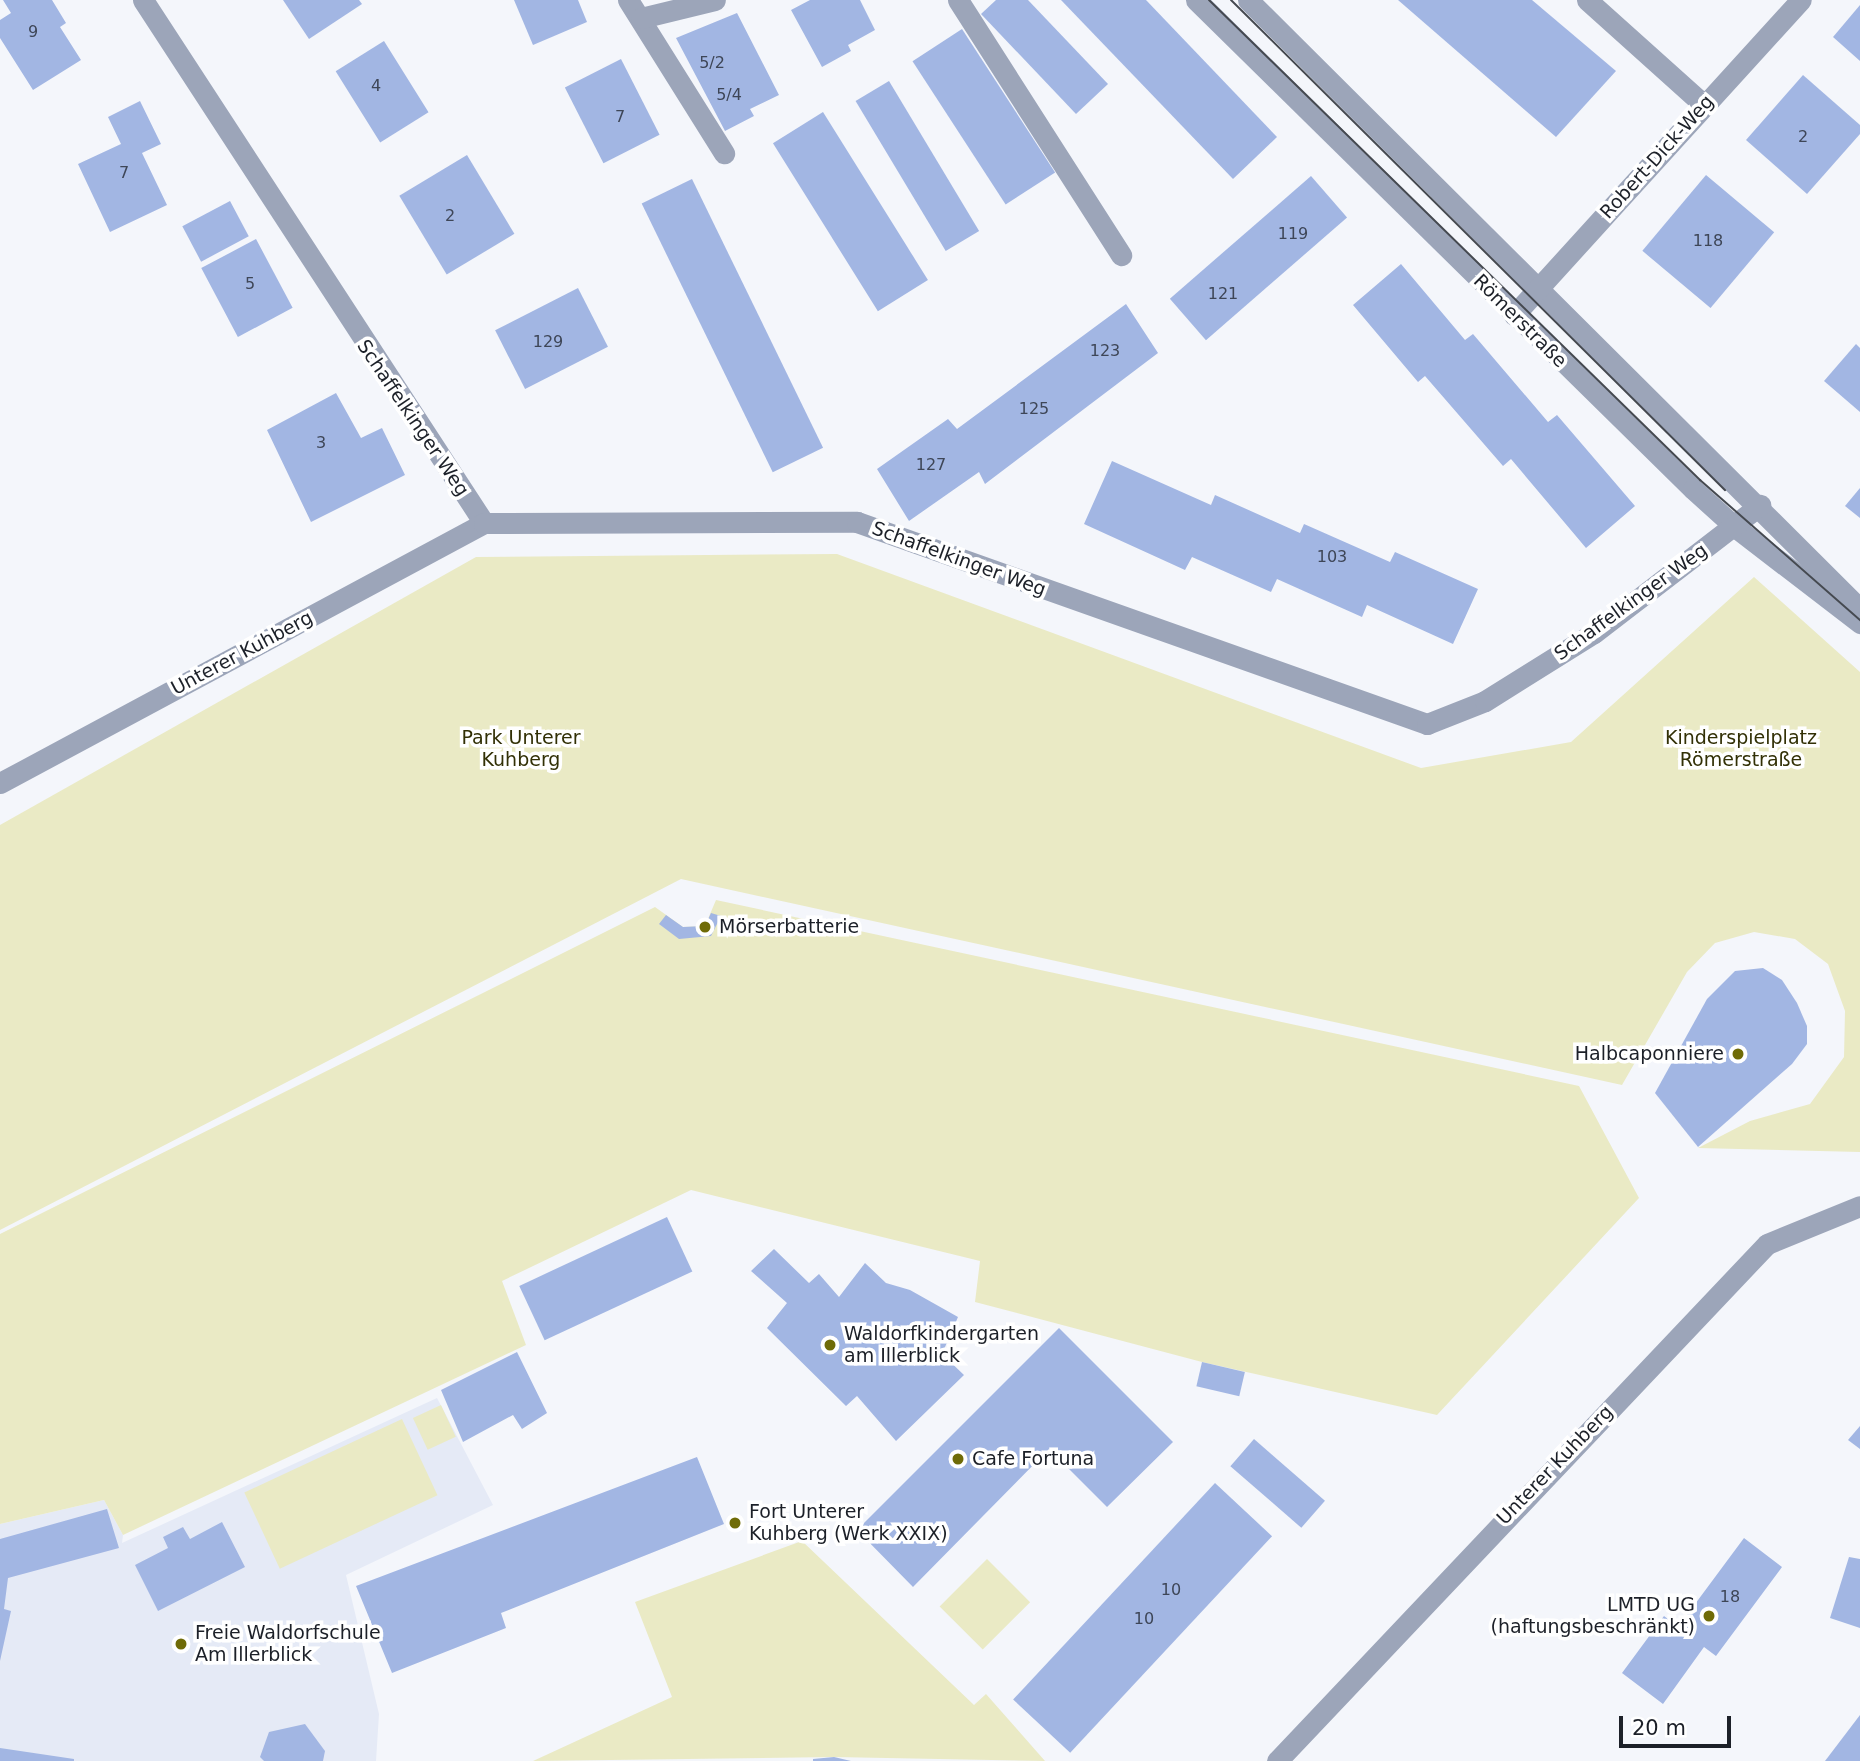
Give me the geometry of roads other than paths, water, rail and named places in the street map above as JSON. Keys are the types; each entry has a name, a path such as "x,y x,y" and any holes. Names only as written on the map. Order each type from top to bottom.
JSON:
{"street":[{"name":"Schaffelkinger Weg","path":"143,0 484,523 857,522 1427,724 1485,701 1594,633 1735,527 1760,505"},
{"path":"628,0 724,152"},
{"path":"641,19 715,0"},
{"path":"958,0 1121,255"},
{"name":"Römerstraße","path":"1196,0 1514,315 1735,527 1860,623"},
{"name":"Römerstraße","path":"1248,0 1760,505 1860,609"},
{"path":"1587,0 1704,105"},
{"name":"Robert-Dick-Weg","path":"1514,315 1801,0"},
{"name":"Unterer Kuhberg","path":"0,783 484,523"},
{"name":"Unterer Kuhberg","path":"1277,1761 1767,1244 1860,1206"}],"tram line":[{"path":"1209,0 1700,480 1860,620"},
{"path":"1231,0 1725,490"}],"place":[{"name":"Mörserbatterie","path":"705,927"},
{"name":"Halbcaponniere","path":"1738,1054"},
{"name":"Waldorfkindergarten am Illerblick","path":"830,1345"},
{"name":"Cafe Fortuna","path":"958,1459"},
{"name":"Fort Unterer Kuhberg (Werk XXIX)","path":"735,1523"},
{"name":"LMTD UG (haftungsbeschränkt)","path":"1709,1616"},
{"name":"Freie Waldorfschule Am Illerblick","path":"181,1644"}],"park label":[{"name":"Park Unterer Kuhberg","path":"521,749"},
{"name":"Kinderspielplatz Römerstraße","path":"1741,749"}]}
